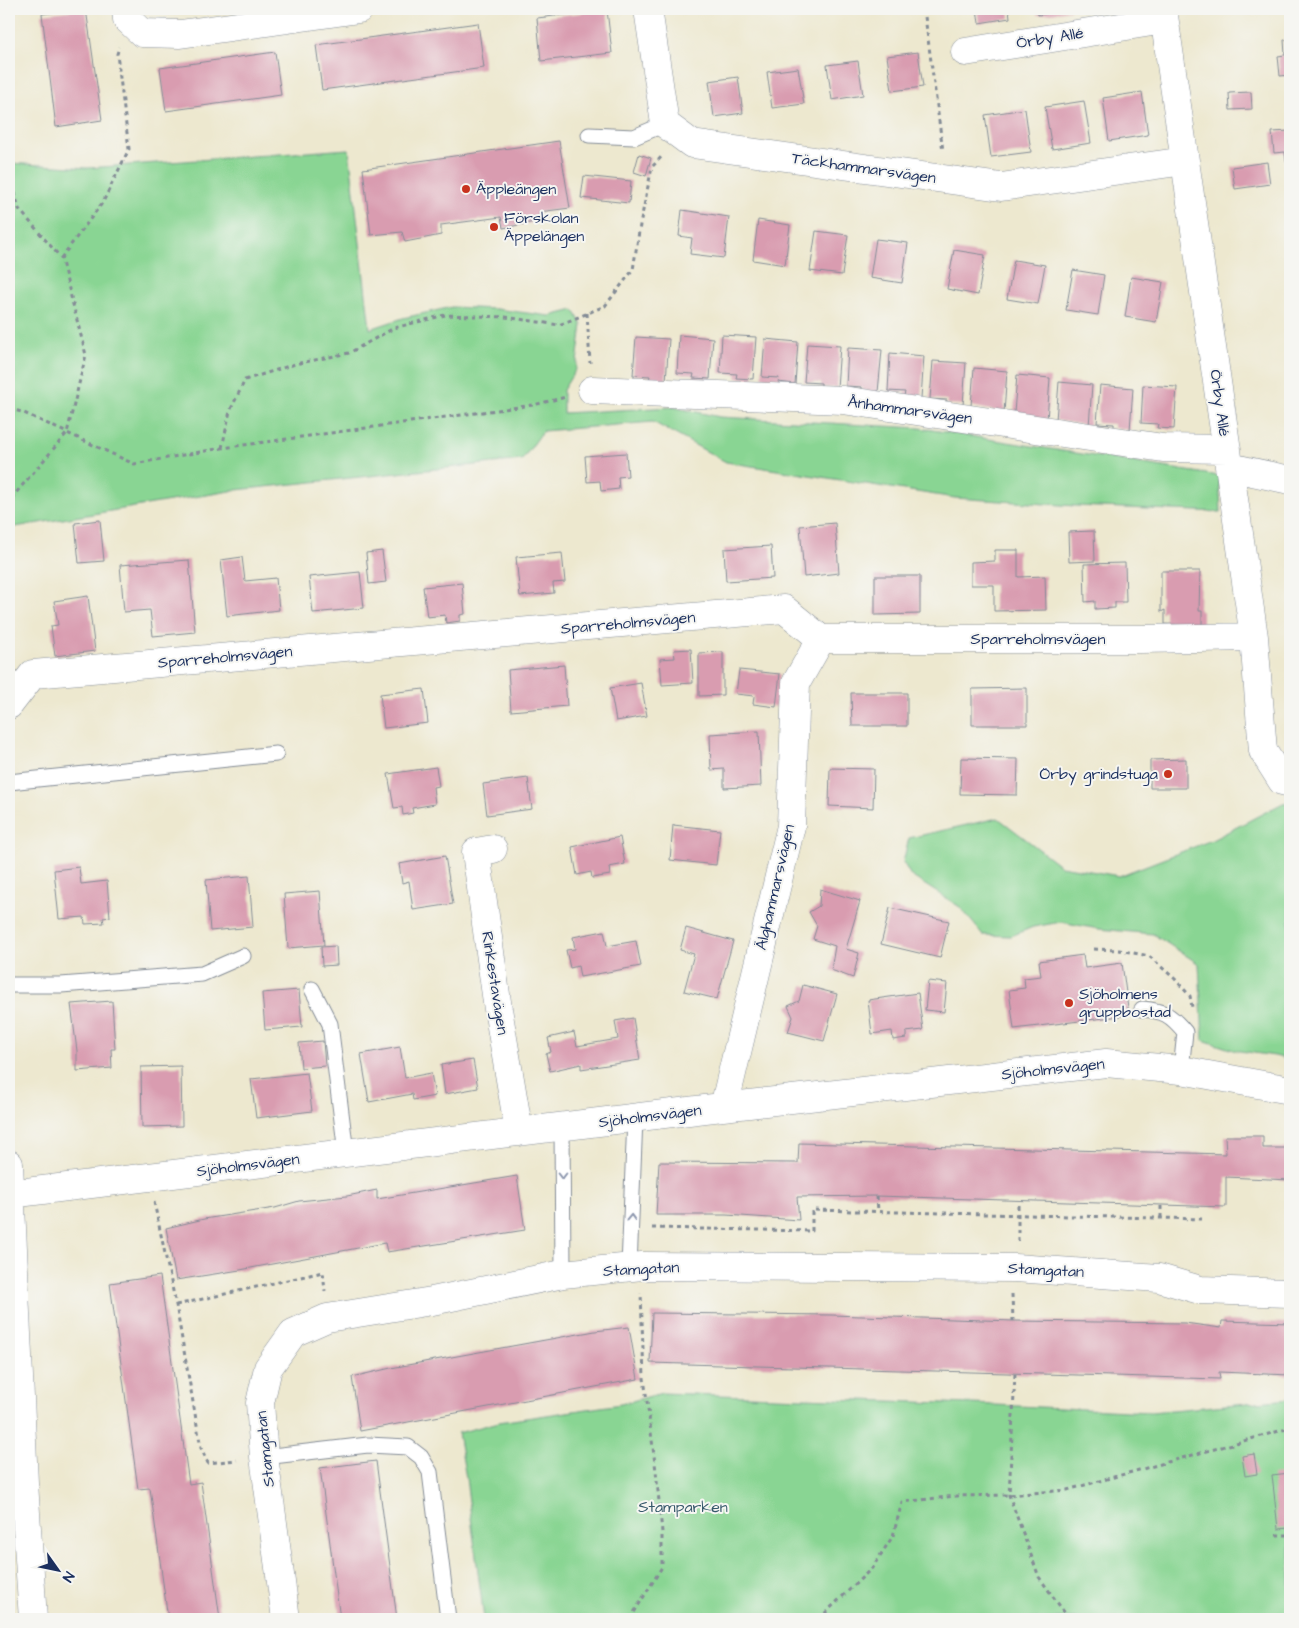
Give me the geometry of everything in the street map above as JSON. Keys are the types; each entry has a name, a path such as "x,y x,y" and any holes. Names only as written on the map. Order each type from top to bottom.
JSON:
{"street":[{"path":"127,14 142,32 180,34 359,9"},
{"path":"648,9 673,130"},
{"name":"Örby Allé","path":"966,52 1164,14 1254,637 1263,751 1286,782"},
{"name":"Täckhammarsvägen","path":"673,130 692,144 1001,186 1185,161"},
{"name":"Ånhammarsvägen","path":"592,390 843,400 1228,458 1290,480"},
{"name":"Sparreholmsvägen","path":"9,705 33,674 784,609 821,639 1254,637"},
{"name":"Älghammarsvägen","path":"724,1107 791,826 796,683 821,639"},
{"name":"Rinkestavägen","path":"493,849 476,852 498,1009 519,1132"},
{"name":"Sjöholmsvägen","path":"10,1194 1106,1062 1181,1070 1290,1090"},
{"path":"9,1164 24,1483 33,1619"},
{"name":"Stamgatan","path":"286,1619 264,1457 260,1404 268,1368 293,1334 327,1318 432,1301 563,1274 635,1266 1015,1268 1159,1278 1200,1290 1290,1293"}],"lane":[{"path":"589,136 634,137 673,130"},
{"path":"9,782 276,754"},
{"path":"9,985 61,985 202,974 243,956"},
{"path":"312,990 330,1024 346,1153"},
{"path":"1142,1009 1162,1011 1185,1032 1181,1070"},
{"path":"635,1118 635,1266"},
{"path":"562,1127 563,1274"},
{"path":"264,1457 368,1445 408,1447 421,1457 430,1472 448,1619"}],"path":[{"path":"924,9 946,179"},
{"path":"61,258 103,202 129,149 117,54 127,14"},
{"path":"222,448 230,411 245,380 295,364 348,353 394,328 444,315 505,317 559,325 605,306 633,270 652,167 673,130"},
{"path":"9,169 19,209 61,258 86,355 67,433 9,501"},
{"path":"9,409 22,412 134,464 222,448 533,405 592,390 587,313"},
{"path":"1094,949 1119,950 1149,956 1175,979 1190,996 1193,1011 1185,1032"},
{"path":"149,1177 176,1305 201,1448 208,1463 264,1457"},
{"path":"878,1196 878,1212"},
{"path":"1161,1206 1161,1218"},
{"path":"630,1619 662,1567 662,1532 644,1378 641,1312 635,1266 646,1228 812,1231 812,1210 1202,1219"},
{"path":"176,1305 323,1272 327,1318"},
{"path":"1015,1374 1009,1495 1039,1577 1069,1619"},
{"path":"819,1619 872,1568 894,1536 902,1502 956,1496 1009,1495 1067,1490 1290,1428"},
{"path":"1276,1535 1290,1535"}],"green space":[{"path":"349,149 370,329 403,318 452,307 496,309 550,316 574,310 582,325 576,369 563,390 563,413 673,407 720,417 920,428 1219,476 1221,512 1076,506 955,498 726,462 653,422 543,431 522,460 236,490 9,528 9,163 88,168"},
{"path":"1290,802 1290,1060 1233,1050 1203,1040 1199,964 1153,934 1099,929 1061,922 1033,927 1011,936 983,935 960,907 911,876 903,862 909,838 998,818 1061,866 1119,876 1212,840 1283,803"},
{"name":"Stamparken","path":"662,1393 1151,1412 1290,1399 1290,1619 484,1619 466,1478 458,1433 499,1422 621,1404"}],"building":[{"path":"86,9 102,120 56,127 42,14"},
{"path":"977,9 1009,9 1010,18 979,23"},
{"path":"1037,9 1070,9 1070,10 1038,15"},
{"path":"607,10 612,53 541,61 537,18"},
{"path":"478,23 484,68 322,90 316,45"},
{"path":"1284,40 1290,40 1290,75 1280,76 1278,56 1285,55"},
{"path":"275,52 281,95 166,111 160,68"},
{"path":"918,52 923,87 892,91 887,56"},
{"path":"858,61 863,95 832,100 827,65"},
{"path":"798,68 804,104 772,108 767,72"},
{"path":"738,77 743,113 714,117 709,81"},
{"path":"1142,92 1148,135 1109,141 1103,98"},
{"path":"1251,92 1252,109 1230,110 1229,93"},
{"path":"1084,101 1091,143 1052,149 1045,107"},
{"path":"1025,109 1031,152 991,157 985,115"},
{"path":"1290,131 1290,162 1286,162 1285,152 1274,153 1272,132"},
{"name":"Äppleängen","path":"559,141 570,208 539,212 540,221 503,228 501,217 441,225 441,235 405,242 402,232 371,235 363,169"},
{"path":"639,154 651,158 646,176 634,172"},
{"path":"1267,162 1270,184 1235,189 1232,167"},
{"path":"584,176 631,181 629,203 581,198"},
{"path":"682,210 729,217 724,258 690,254 692,238 679,236"},
{"path":"758,220 790,225 785,265 753,260"},
{"path":"816,231 848,235 842,275 810,271"},
{"path":"876,239 908,243 902,283 870,278"},
{"path":"954,250 985,255 978,295 947,289"},
{"path":"1014,260 1045,265 1038,304 1007,299"},
{"path":"1073,270 1104,275 1098,315 1066,310"},
{"path":"1131,277 1163,282 1156,322 1125,317"},
{"path":"679,335 713,338 710,379 693,378 694,374 677,373"},
{"path":"722,335 756,337 753,379 736,378 737,374 720,373"},
{"path":"636,337 669,339 666,381 649,380 650,376 633,375"},
{"path":"765,339 798,342 795,384 778,382 779,378 762,377"},
{"path":"807,344 840,346 837,388 821,387 821,383 804,382"},
{"path":"848,348 882,350 878,392 862,391 862,387 846,386"},
{"path":"890,353 924,356 921,398 904,396 905,392 888,391"},
{"path":"933,361 966,363 963,405 946,404 947,400 930,399"},
{"path":"974,368 1007,371 1004,413 971,406"},
{"path":"1017,375 1050,378 1047,420 1014,413"},
{"path":"1059,382 1092,385 1089,426 1056,420"},
{"path":"1100,385 1133,388 1130,430 1114,428 1114,424 1097,423"},
{"path":"1143,385 1177,387 1174,429 1157,428 1158,424 1141,423"},
{"path":"626,453 628,476 618,477 619,489 601,491 600,481 587,482 585,456"},
{"path":"100,520 104,561 79,563 75,523"},
{"path":"835,523 839,573 804,577 800,526"},
{"path":"1094,531 1095,561 1069,562 1068,532"},
{"path":"771,546 773,578 726,581 724,549"},
{"path":"995,550 1018,550 1018,577 1045,576 1046,610 994,611 994,585 971,585 971,562 995,561"},
{"path":"382,551 386,582 369,584 366,553"},
{"path":"562,553 565,582 553,583 554,593 520,596 516,557"},
{"path":"242,557 245,581 276,578 279,610 227,616 221,560"},
{"path":"189,560 195,632 153,636 150,610 124,612 120,565"},
{"path":"1125,563 1126,602 1115,602 1115,608 1095,609 1095,601 1085,602 1084,564"},
{"path":"1161,571 1200,571 1199,611 1202,611 1202,625 1165,624 1165,610 1161,612"},
{"path":"360,572 364,608 313,613 309,577"},
{"path":"875,576 920,576 920,614 875,615"},
{"path":"462,583 465,614 460,615 460,621 446,623 445,615 427,617 423,587"},
{"path":"88,596 95,651 55,656 51,626 58,625 54,601"},
{"path":"691,649 693,683 662,685 660,659 675,658 674,650"},
{"path":"723,652 723,695 699,696 699,653"},
{"path":"564,665 567,706 511,711 508,670"},
{"path":"739,670 780,674 776,707 753,704 754,696 736,694"},
{"path":"641,683 647,716 616,721 610,688"},
{"path":"1027,688 1027,725 972,725 972,689"},
{"path":"424,689 428,723 384,728 380,694"},
{"path":"851,693 907,693 907,726 852,726"},
{"path":"759,731 761,786 724,788 724,769 711,770 710,734"},
{"path":"961,758 1018,759 1017,795 960,794"},
{"name":"Örby grindstuga","path":"1186,759 1186,788 1150,788 1150,760"},
{"path":"436,767 439,786 433,787 435,804 412,808 413,813 403,815 402,807 394,808 388,774"},
{"path":"830,768 874,769 873,808 829,806"},
{"path":"528,778 532,809 487,815 483,784"},
{"path":"673,825 720,830 716,865 670,860"},
{"path":"620,837 625,864 609,867 610,875 592,878 591,872 577,875 572,847"},
{"path":"445,856 453,904 413,910 409,881 402,883 399,864"},
{"path":"79,867 81,884 107,881 110,917 103,918 104,923 85,924 84,917 59,919 54,870"},
{"path":"249,876 253,927 210,931 206,880"},
{"path":"820,889 860,901 846,949 859,953 853,978 831,970 835,946 813,939 817,926 809,912 819,906"},
{"path":"320,891 324,945 288,948 284,894"},
{"path":"890,908 949,921 940,958 881,944"},
{"path":"686,928 733,941 717,999 684,991 694,954 680,950"},
{"path":"604,931 607,946 636,941 641,966 580,977 578,966 570,968 566,950 575,949 573,937"},
{"path":"336,946 337,965 322,966 321,947"},
{"name":"Sjöholmens gruppbostad","path":"1083,955 1085,968 1122,963 1129,1015 1014,1029 1009,990 1025,988 1024,978 1041,976 1039,961"},
{"path":"928,981 947,983 944,1012 925,1010"},
{"path":"803,985 837,994 824,1041 788,1032 793,1017 788,1006 799,1001"},
{"path":"299,990 302,1027 265,1030 262,993"},
{"path":"918,993 923,1030 906,1032 906,1038 893,1040 892,1031 872,1034 868,1000"},
{"path":"112,1001 115,1049 111,1049 112,1068 77,1071 77,1051 71,1004"},
{"path":"633,1018 640,1060 581,1069 581,1064 550,1071 546,1054 551,1052 548,1038 574,1032 577,1046 618,1039 615,1021"},
{"path":"323,1041 325,1066 301,1068 299,1043"},
{"path":"400,1047 405,1078 431,1073 435,1096 413,1100 412,1094 369,1102 361,1054"},
{"path":"473,1060 478,1088 445,1094 441,1065"},
{"path":"181,1066 182,1126 142,1127 141,1067"},
{"path":"307,1073 312,1111 256,1118 251,1079"},
{"path":"1225,1136 1263,1136 1263,1148 1290,1148 1290,1180 1226,1177 1226,1207 877,1196 797,1197 799,1220 726,1215 656,1215 659,1162 798,1163 799,1143 1226,1154"},
{"path":"517,1176 525,1230 387,1252 385,1243 176,1280 166,1228 204,1219 275,1208 299,1201 347,1196 377,1190 377,1199"},
{"path":"160,1276 189,1484 201,1482 220,1619 168,1619 150,1488 138,1489 110,1283"},
{"path":"652,1313 1185,1323 1221,1328 1222,1321 1290,1323 1290,1375 1219,1372 1220,1379 650,1363"},
{"path":"629,1327 638,1379 360,1431 352,1377 391,1368 595,1331"},
{"path":"1254,1454 1257,1474 1245,1476 1242,1456"},
{"path":"376,1461 397,1619 340,1619 320,1468"},
{"path":"1290,1473 1290,1528 1278,1529 1272,1475"}],"place":[{"name":"Äppleängen","path":"466,189"},
{"name":"Förskolan Äppelängen","path":"494,227"},
{"name":"Örby grindstuga","path":"1168,774"},
{"name":"Sjöholmens gruppbostad","path":"1069,1003"}]}
